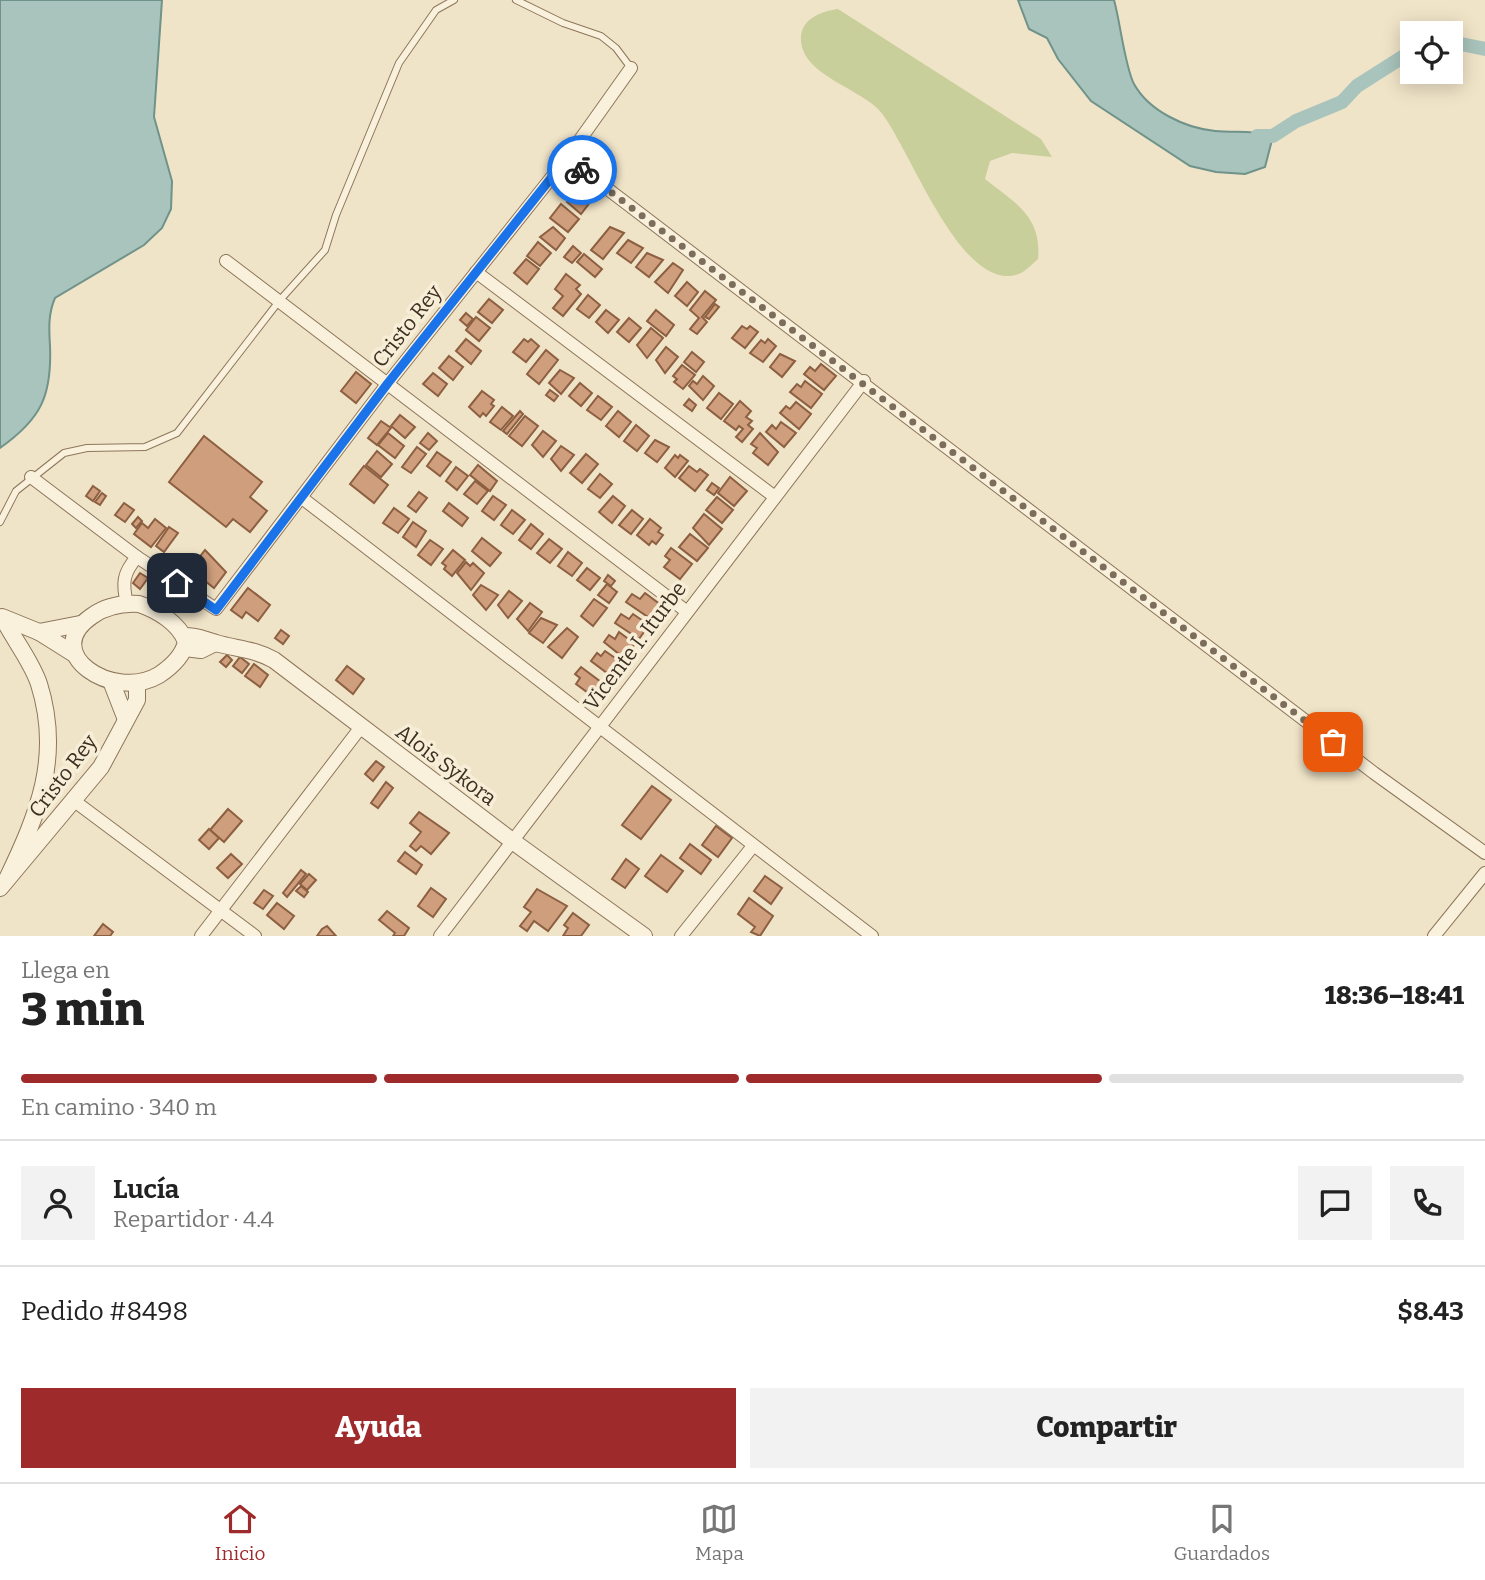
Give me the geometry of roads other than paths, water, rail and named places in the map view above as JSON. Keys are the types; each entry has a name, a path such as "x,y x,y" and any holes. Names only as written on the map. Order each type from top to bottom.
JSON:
{"street":[{"name":"Cristo Rey","path":"137,558 216,610 388,383 567,158 631,68"},
{"path":"567,158 864,381 1168,617 1485,853"},
{"path":"226,261 686,611"},
{"path":"476,272 775,497"},
{"name":"Vicente I. Iturbe","path":"440,936 864,381"},
{"path":"31,477 137,558 127,569 122,585 127,604"},
{"path":"302,498 872,936"},
{"path":"2,617 39,632 75,654 92,673 111,681 137,684 163,672 184,642 160,614 139,604 106,608 80,625 39,632"},
{"path":"2,617 39,682 49,730 47,776 35,821 4,884"},
{"path":"75,654 72,640 80,625"},
{"name":"Alois Sykora","path":"184,642 201,635 215,643 262,653 644,936"},
{"path":"111,681 125,717"},
{"name":"Cristo Rey","path":"4,884 101,766 136,700 137,684"},
{"path":"201,936 362,727"},
{"path":"73,800 255,936"},
{"path":"681,936 753,846"},
{"path":"1434,936 1485,873"}],"lane":[{"path":"0,522 16,491 64,453 88,448 145,447 177,433 280,300 325,250 336,215 399,63 436,10 454,0"},
{"path":"516,0 563,23 601,36 616,48 631,68"}],"water":[{"path":"0,0 162,0 154,117 172,181 171,209 162,228 144,245 55,298 51,310 50,364 46,393 25,427 0,448"},
{"path":"1018,0 1114,0 1128,67 1141,94 1158,110 1192,126 1215,131 1273,136 1265,167 1245,174 1216,172 1190,166 1091,101 1058,59 1047,38 1029,29"}],"waterway":[{"path":"1463,44 1485,49"},
{"path":"1257,136 1273,136 1296,121 1342,102 1357,86 1400,59"}]}
